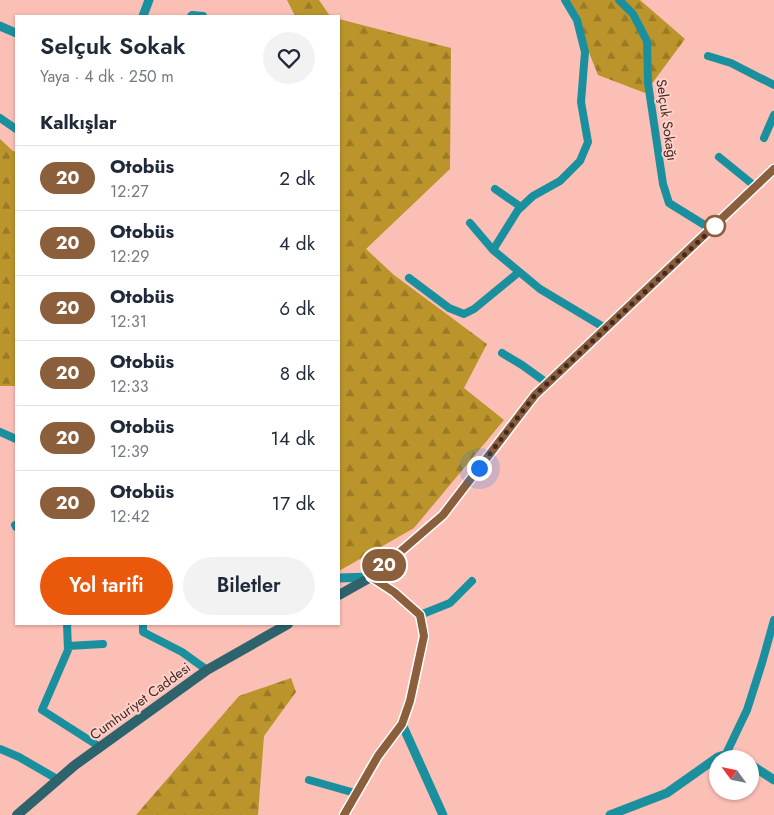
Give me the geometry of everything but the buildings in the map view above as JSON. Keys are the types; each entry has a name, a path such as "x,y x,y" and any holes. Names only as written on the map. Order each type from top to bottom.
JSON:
{"main road":[{"path":"340,594 371,577 443,515 535,395 774,169"},
{"name":"Cumhuriyet Caddesi","path":"17,815 58,779 207,670 286,625"}],"street":[{"path":"493,250 508,224 521,207 533,196 560,181 580,161 588,142 580,102 585,52 577,20 565,0"},
{"name":"Selçuk Sokağı","path":"619,0 633,14 647,41 648,83 663,184 669,203 710,230"},
{"path":"143,15 146,2"},
{"path":"0,26 15,33"},
{"path":"708,56 731,63 774,84"},
{"path":"764,138 774,115"},
{"path":"0,118 15,129"},
{"path":"719,157 756,187"},
{"path":"495,189 521,207"},
{"path":"470,223 493,250 540,289 606,328"},
{"path":"409,278 449,308 464,314 474,309 519,272"},
{"path":"502,353 547,383"},
{"path":"0,432 15,438"},
{"path":"340,578 371,577 394,592 420,615 424,636 410,701 402,724 378,756 344,815"},
{"path":"420,615 450,603 472,581"},
{"path":"728,750 747,710 774,620"},
{"path":"67,625 68,650 42,710 100,747"},
{"path":"143,625 143,632 182,652 207,670"},
{"path":"68,646 103,644"},
{"path":"402,724 443,815"},
{"path":"1,751 19,757 58,779"},
{"path":"610,815 667,793 709,763"},
{"path":"759,770 774,780"},
{"path":"309,780 355,793"}],"green space":[{"path":"287,0 319,0 329,15 294,15"},
{"path":"568,0 640,0 685,39 645,93 598,75"},
{"path":"340,19 451,48 450,169 366,249 394,275 487,344 464,388 504,420 414,528 340,570 340,91"},
{"path":"0,139 15,152 15,386 0,386"},
{"path":"291,678 296,692 264,736 258,815 136,815 239,696"}],"bus line":[{"name":"20","path":"344,815 378,756 402,724 410,701 424,636 420,615 394,592 371,577 443,515 535,395 774,169"}],"route":[{"path":"479,468 535,395 715,226"}]}
